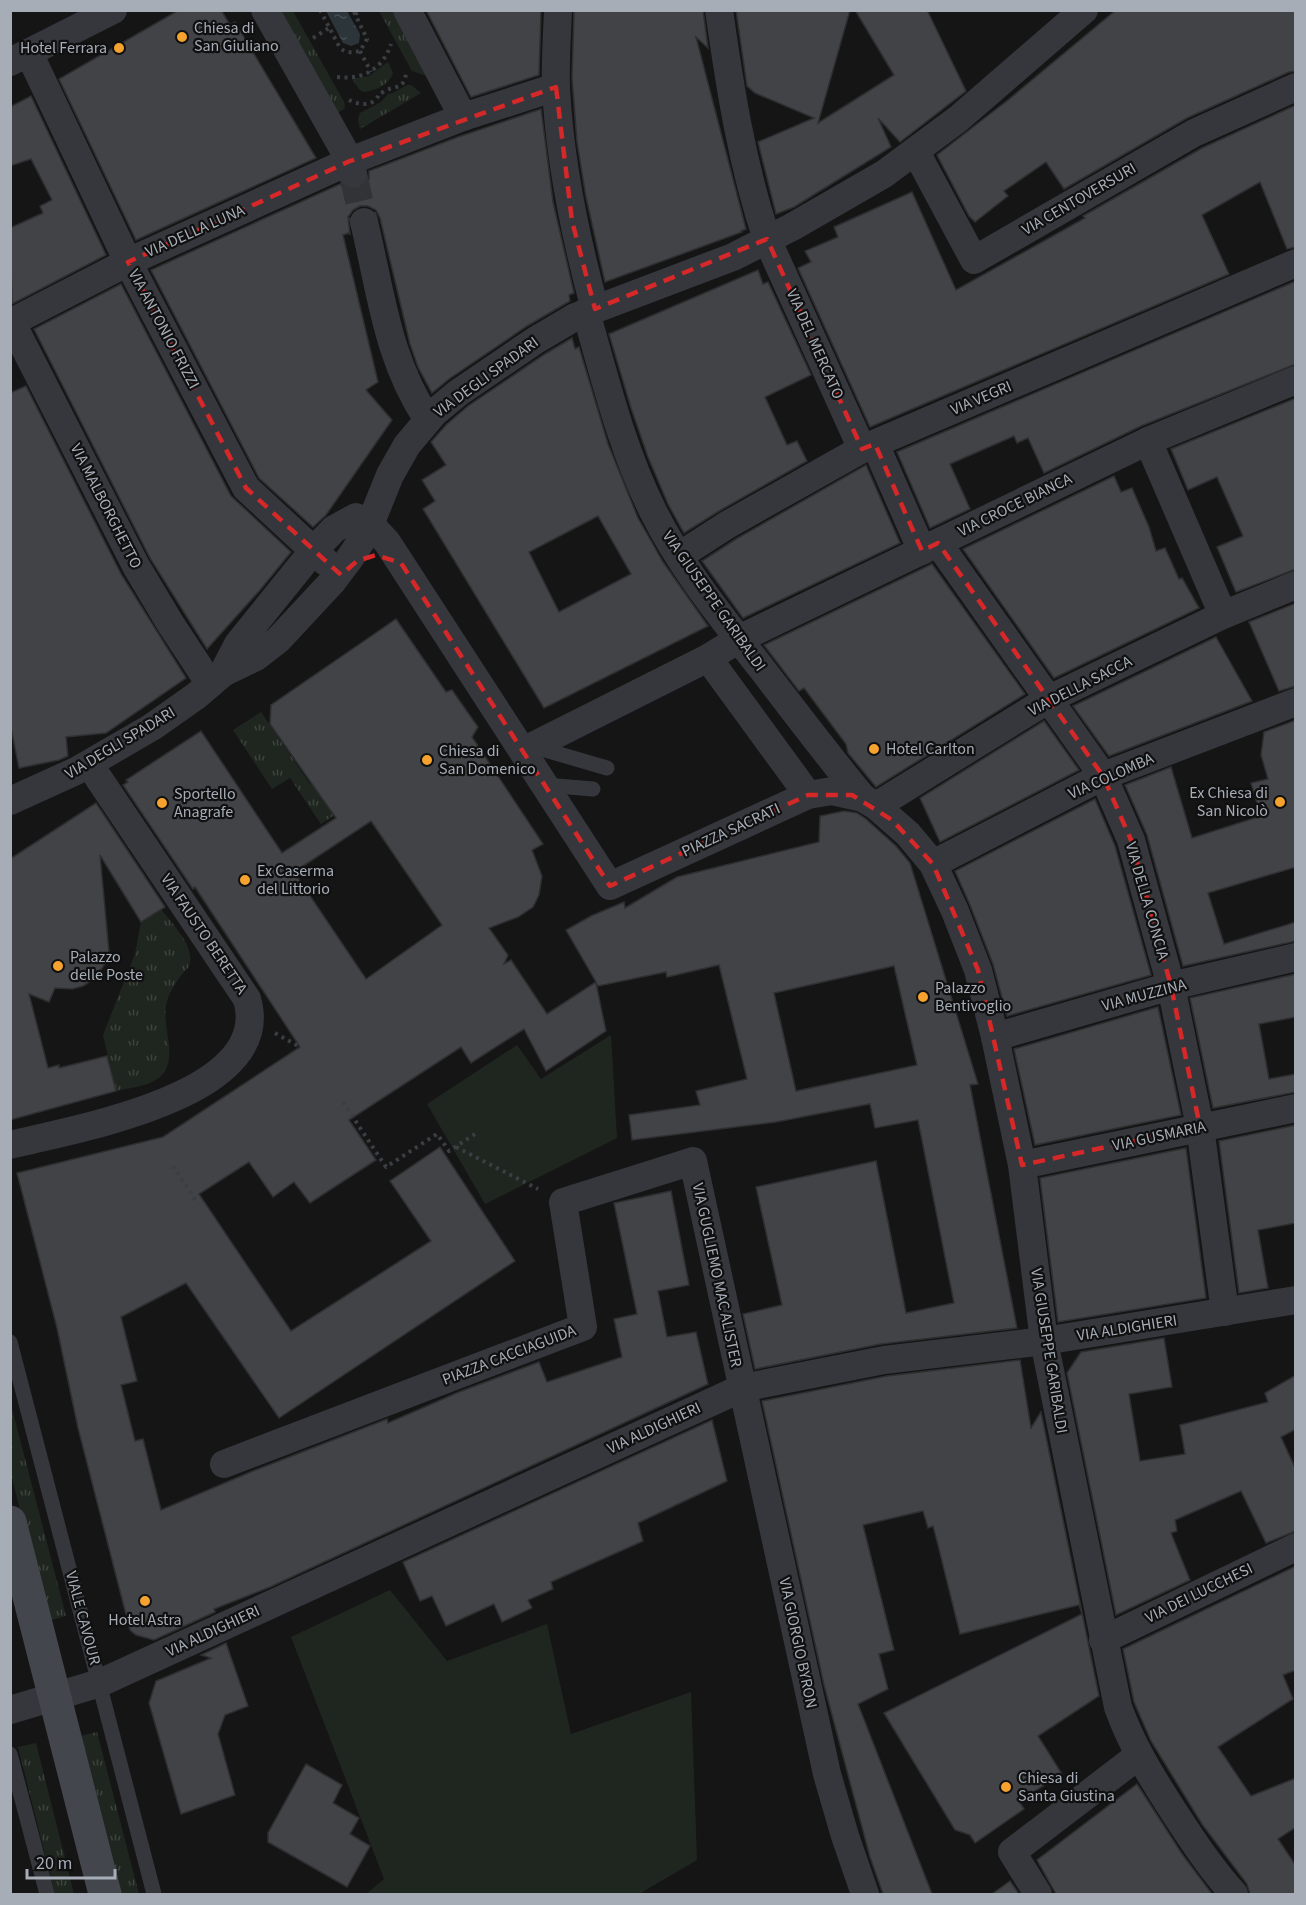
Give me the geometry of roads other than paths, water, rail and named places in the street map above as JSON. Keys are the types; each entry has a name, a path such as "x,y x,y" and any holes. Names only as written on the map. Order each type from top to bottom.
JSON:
{"street":[{"path":"20,58 113,10"},
{"path":"265,10 351,167"},
{"path":"407,10 463,117 556,87"},
{"name":"VIA GIUSEPPE GARIBALDI","path":"558,10 556,87 562,158 572,221 591,310 630,459 654,512 679,556 739,639 870,802 908,834 933,864 955,911 978,970 995,1037 1022,1165 1044,1341 1118,1707 1138,1756 1208,1865 1234,1894"},
{"name":"VIA DEL MERCATO","path":"719,10 734,110 756,204 767,239 868,447"},
{"name":"VIA DEGLI SPADARI","path":"10,801 39,790 90,764 152,727 216,678 256,657 278,639 337,577 370,525 390,475 407,445 428,420 458,393 536,339 591,310 733,257 884,174 916,152 1005,80 1084,10"},
{"name":"VIA ANTONIO FRIZZI","path":"20,58 246,488 313,550 337,577"},
{"name":"VIA CENTOVERSURI","path":"916,152 974,260 1194,133 1296,87"},
{"name":"VIA DELLA LUNA","path":"11,323 128,262 463,117"},
{"path":"364,222 382,308 395,356 409,389 428,420"},
{"name":"VIA VEGRI","path":"679,556 727,525 868,447 1296,263"},
{"name":"VIA MALBORGHETTO","path":"11,323 136,566 170,622 216,678"},
{"name":"VIA CROCE BIANCA","path":"739,639 1148,441 1296,380"},
{"path":"1148,441 1223,615"},
{"name":"VIA DELLA CONCIA","path":"868,447 930,547 1049,699 1103,776 1131,840 1171,987 1200,1127 1225,1312"},
{"name":"VIA DEGLI SPADARI","path":"216,678 238,644 313,550 334,529 351,518 361,519 370,525"},
{"name":"PIAZZA SACRATI","path":"370,525 387,542 528,749 545,785 610,886 808,795"},
{"path":"337,577 357,561 376,555 401,563"},
{"name":"VIA DELLA SACCA","path":"870,802 1049,699 1223,615 1296,585"},
{"path":"528,749 708,658 739,639"},
{"path":"708,658 808,795 832,791 870,802"},
{"name":"VIA COLOMBA","path":"933,864 1103,776 1296,702"},
{"name":"VIA FAUSTO BERETTA","path":"10,1145 130,1115 170,1099 204,1082 225,1067 237,1055 250,1026 251,1012 247,999 90,764"},
{"name":"VIA MUZZINA","path":"995,1037 1171,987 1296,957"},
{"name":"VIA GUSMARIA","path":"1022,1165 1296,1108"},
{"name":"VIA GUGLIEMO MAC ALISTER","path":"563,1202 693,1161 742,1388"},
{"name":"PIAZZA CACCIAGUIDA","path":"224,1464 583,1327 563,1202"},
{"name":"VIA ALDIGHIERI","path":"10,1710 100,1683 742,1388 884,1360 1044,1341 1296,1300"},
{"name":"VIA GIORGIO BYRON","path":"742,1388 827,1774 844,1836 866,1894"},
{"path":"10,1522 105,1894"},
{"name":"VIA DEI LUCCHESI","path":"1103,1640 1296,1547"},
{"path":"1038,1894 1012,1852 1138,1756"}],"lane":[{"path":"528,749 607,768"},
{"path":"545,785 593,789"},
{"name":"VIALE CAVOUR","path":"10,1342 154,1894"},
{"path":"10,1754 46,1894"}],"water":[{"path":"326,11 347,11 360,34 359,43 351,46 343,43"}],"tunnel":[{"path":"353,174 364,222"}],"place":[{"name":"Chiesa di San Giuliano","path":"182,37"},
{"name":"Hotel Ferrara","path":"119,48"},
{"name":"Hotel Carlton","path":"874,749"},
{"name":"Chiesa di San Domenico","path":"427,760"},
{"name":"Ex Chiesa di San Nicolò","path":"1280,802"},
{"name":"Sportello Anagrafe","path":"162,803"},
{"name":"Ex Caserma del Littorio","path":"245,880"},
{"name":"Palazzo delle Poste","path":"58,966"},
{"name":"Palazzo Bentivoglio","path":"923,997"},
{"name":"Hotel Astra","path":"145,1601"},
{"name":"Chiesa di Santa Giustina","path":"1006,1787"}]}
